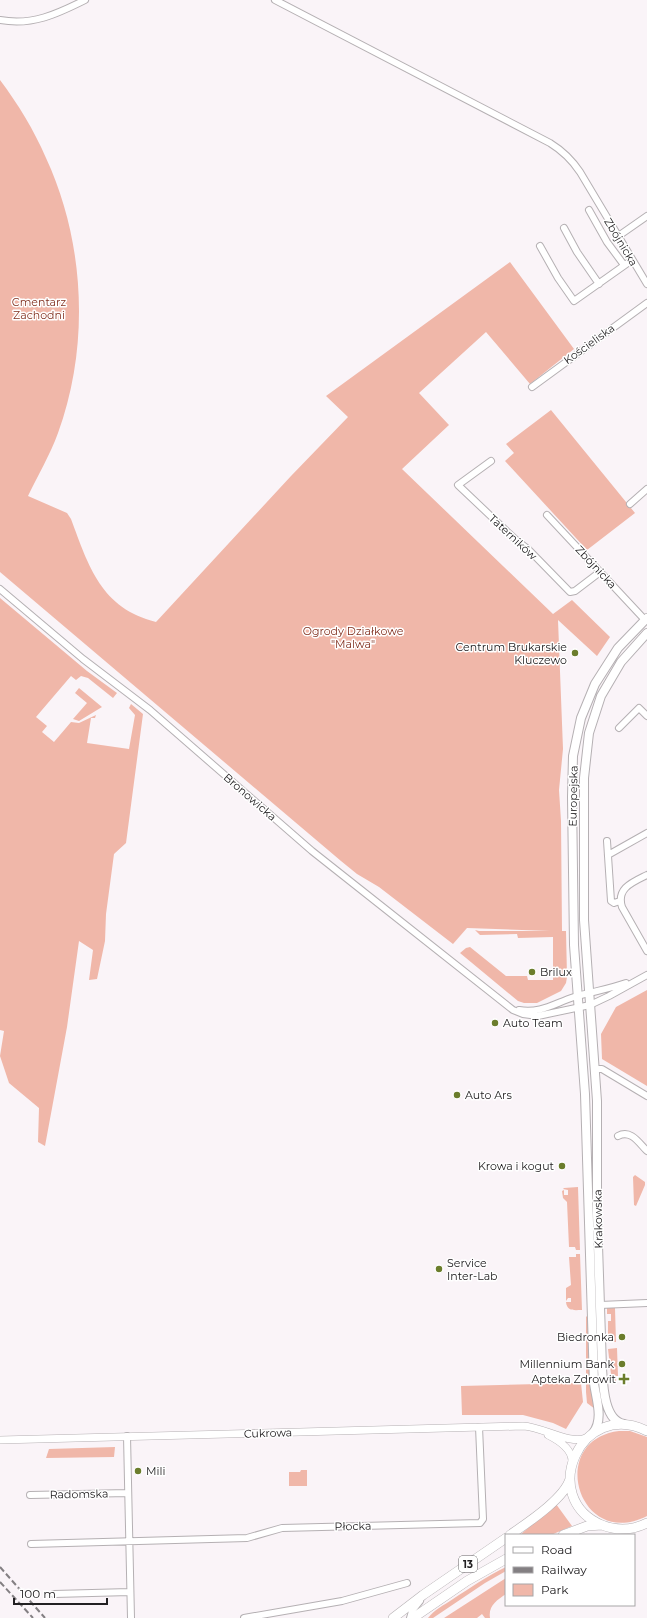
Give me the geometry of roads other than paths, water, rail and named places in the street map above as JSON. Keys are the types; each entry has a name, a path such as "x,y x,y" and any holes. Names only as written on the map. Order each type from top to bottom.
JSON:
{"main road":[{"name":"Europejska","path":"577,996 574,945 572,777 575,746 585,706 600,675 618,648 646,619"},
{"name":"Europejska","path":"589,994 584,920 583,799 587,745 593,717 605,687 624,658 647,633"},
{"name":"Krakowska","path":"589,994 595,1069 598,1151 602,1368 604,1392 611,1416 615,1421 624,1424"},
{"name":"Krakowska","path":"577,996 585,1100 594,1383 599,1416 597,1427 590,1436"},
{"path":"511,1534 559,1496 566,1488 570,1478 572,1460 578,1448 590,1436 609,1426 624,1424 635,1426 647,1431"},
{"path":"570,1478 573,1495 579,1506 588,1516 603,1525 611,1528 624,1529 638,1527 647,1523"},
{"path":"566,1534 586,1526 603,1525"},
{"name":"13","path":"393,1618 505,1539"},
{"name":"13","path":"413,1618 484,1570 505,1560"}],"street":[{"path":"0,20 18,22 38,20 56,14 85,0"},
{"name":"Zbójnicka","path":"275,0 556,147 574,164 647,284"},
{"path":"589,210 624,266"},
{"path":"618,237 647,216"},
{"path":"564,228 577,252 599,284"},
{"path":"540,246 558,278 574,301 632,260"},
{"name":"Kościeliska","path":"532,386 647,303"},
{"name":"Taterników","path":"491,461 458,485 516,540 529,550 570,592 574,591 600,572"},
{"path":"630,504 647,490"},
{"name":"Zbójnicka","path":"547,515 646,619"},
{"name":"Bronowicka","path":"0,589 83,660 150,710 312,851 515,1011 531,1016 543,1016 579,1008"},
{"path":"619,728 639,708 647,716"},
{"path":"608,855 647,833"},
{"path":"607,841 611,901 614,903 620,901"},
{"path":"647,875 624,889 621,892 620,901 647,951"},
{"path":"577,996 589,994 647,975"},
{"path":"579,1008 590,1005 609,996 640,978"},
{"name":"Bronowicka","path":"502,1001 517,1009 532,1011 546,1008 577,996"},
{"path":"595,1069 602,1069 647,1096"},
{"path":"618,1136 624,1134 630,1135 647,1151"},
{"path":"600,1305 647,1303"},
{"name":"Cukrowa","path":"0,1440 523,1426 536,1428 578,1441 590,1436"},
{"name":"Płocka","path":"129,1541 246,1538 282,1528 480,1523 483,1519 479,1427"},
{"name":"Cukrowa","path":"536,1428 565,1446 570,1452 572,1460"},
{"path":"127,1436 130,1592 132,1618"},
{"name":"Radomska","path":"30,1495 128,1494"},
{"path":"31,1544 129,1541"},
{"path":"244,1618 342,1601 407,1583"},
{"path":"424,1618 426,1614 456,1588"},
{"path":"410,1618 416,1606 431,1590"},
{"path":"54,1594 130,1592"}],"railway":[{"path":"0,1567 45,1618"},
{"path":"0,1582 33,1618"}],"place":[{"name":"Centrum Brukarskie Kluczewo","path":"575,653"},
{"name":"Brilux","path":"532,972"},
{"name":"Auto Team","path":"495,1023"},
{"name":"Auto Ars","path":"457,1095"},
{"name":"Krowa i kogut","path":"562,1166"},
{"name":"Service Inter-Lab","path":"439,1269"},
{"name":"Biedronka","path":"622,1337"},
{"name":"Millennium Bank","path":"622,1364"},
{"name":"Apteka Zdrowit","path":"624,1379"},
{"name":"Mili","path":"138,1471"}],"park label":[{"name":"Cmentarz Zachodni","path":"39,308"},
{"name":"Ogrody Działkowe \"Malwa\"","path":"353,637"}]}
